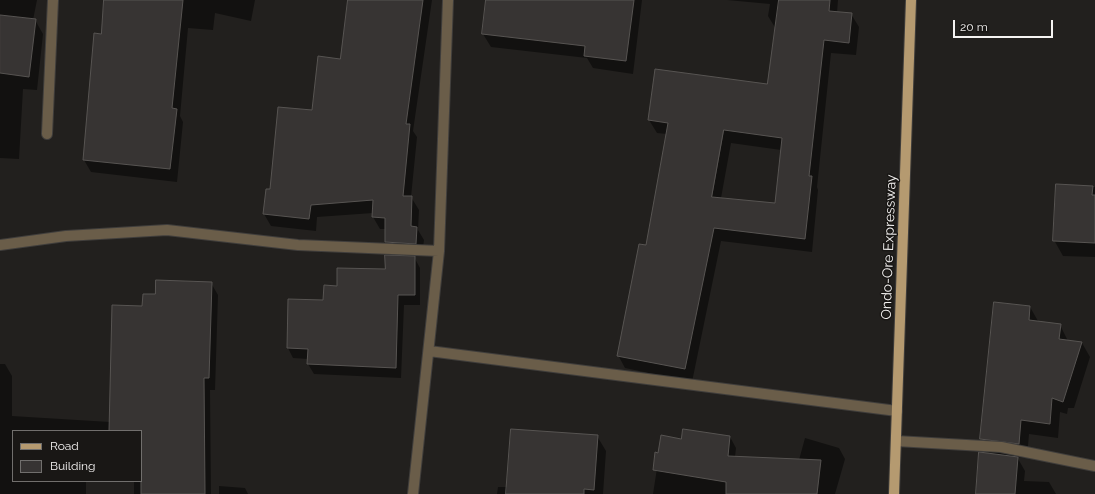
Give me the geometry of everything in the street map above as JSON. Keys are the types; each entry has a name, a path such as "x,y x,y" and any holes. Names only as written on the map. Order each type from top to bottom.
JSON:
{"main road":[{"name":"Ondo-Ore Expressway","path":"894,494 911,0"}],"street":[{"path":"47,134 53,0"},
{"path":"413,494 439,251 448,0"},
{"path":"0,245 66,236 167,230 298,245 439,251"},
{"path":"429,351 897,412"},
{"path":"896,441 1001,447 1095,466"}],"building":[{"path":"104,0 183,0 172,108 177,109 170,169 83,160 94,33 101,34"},
{"path":"348,0 423,0 406,124 410,124 403,196 412,196 411,226 417,227 416,244 385,242 385,218 372,217 373,200 311,205 309,219 263,214 266,189 270,189 278,107 312,110 318,56 340,59"},
{"path":"486,0 634,0 626,61 584,56 585,46 482,34"},
{"path":"779,0 830,0 829,11 852,13 849,43 824,40 809,176 812,176 805,239 714,228 685,369 617,356 639,244 646,245 668,123 648,120 655,69 767,84","holes":["724,130 782,138 775,203 712,197"]},
{"path":"0,15 36,19 29,77 0,73"},
{"path":"1056,184 1093,186 1092,195 1095,195 1095,243 1053,241"},
{"path":"385,255 415,256 415,295 398,295 396,368 307,364 308,349 287,348 288,299 323,300 324,285 337,286 337,268 385,269"},
{"path":"156,280 212,282 209,378 204,378 205,494 141,494 142,430 109,430 112,305 142,306 143,294 155,294"},
{"path":"994,302 1030,306 1029,320 1061,324 1059,339 1082,342 1063,402 1052,398 1050,424 1021,420 1019,444 980,439"},
{"path":"511,429 598,435 594,490 584,489 584,494 506,494"},
{"path":"683,429 730,436 728,456 821,460 817,494 726,494 726,482 653,470 655,452 658,453 661,435 681,439"},
{"path":"979,452 1018,457 1015,494 976,494"}]}
